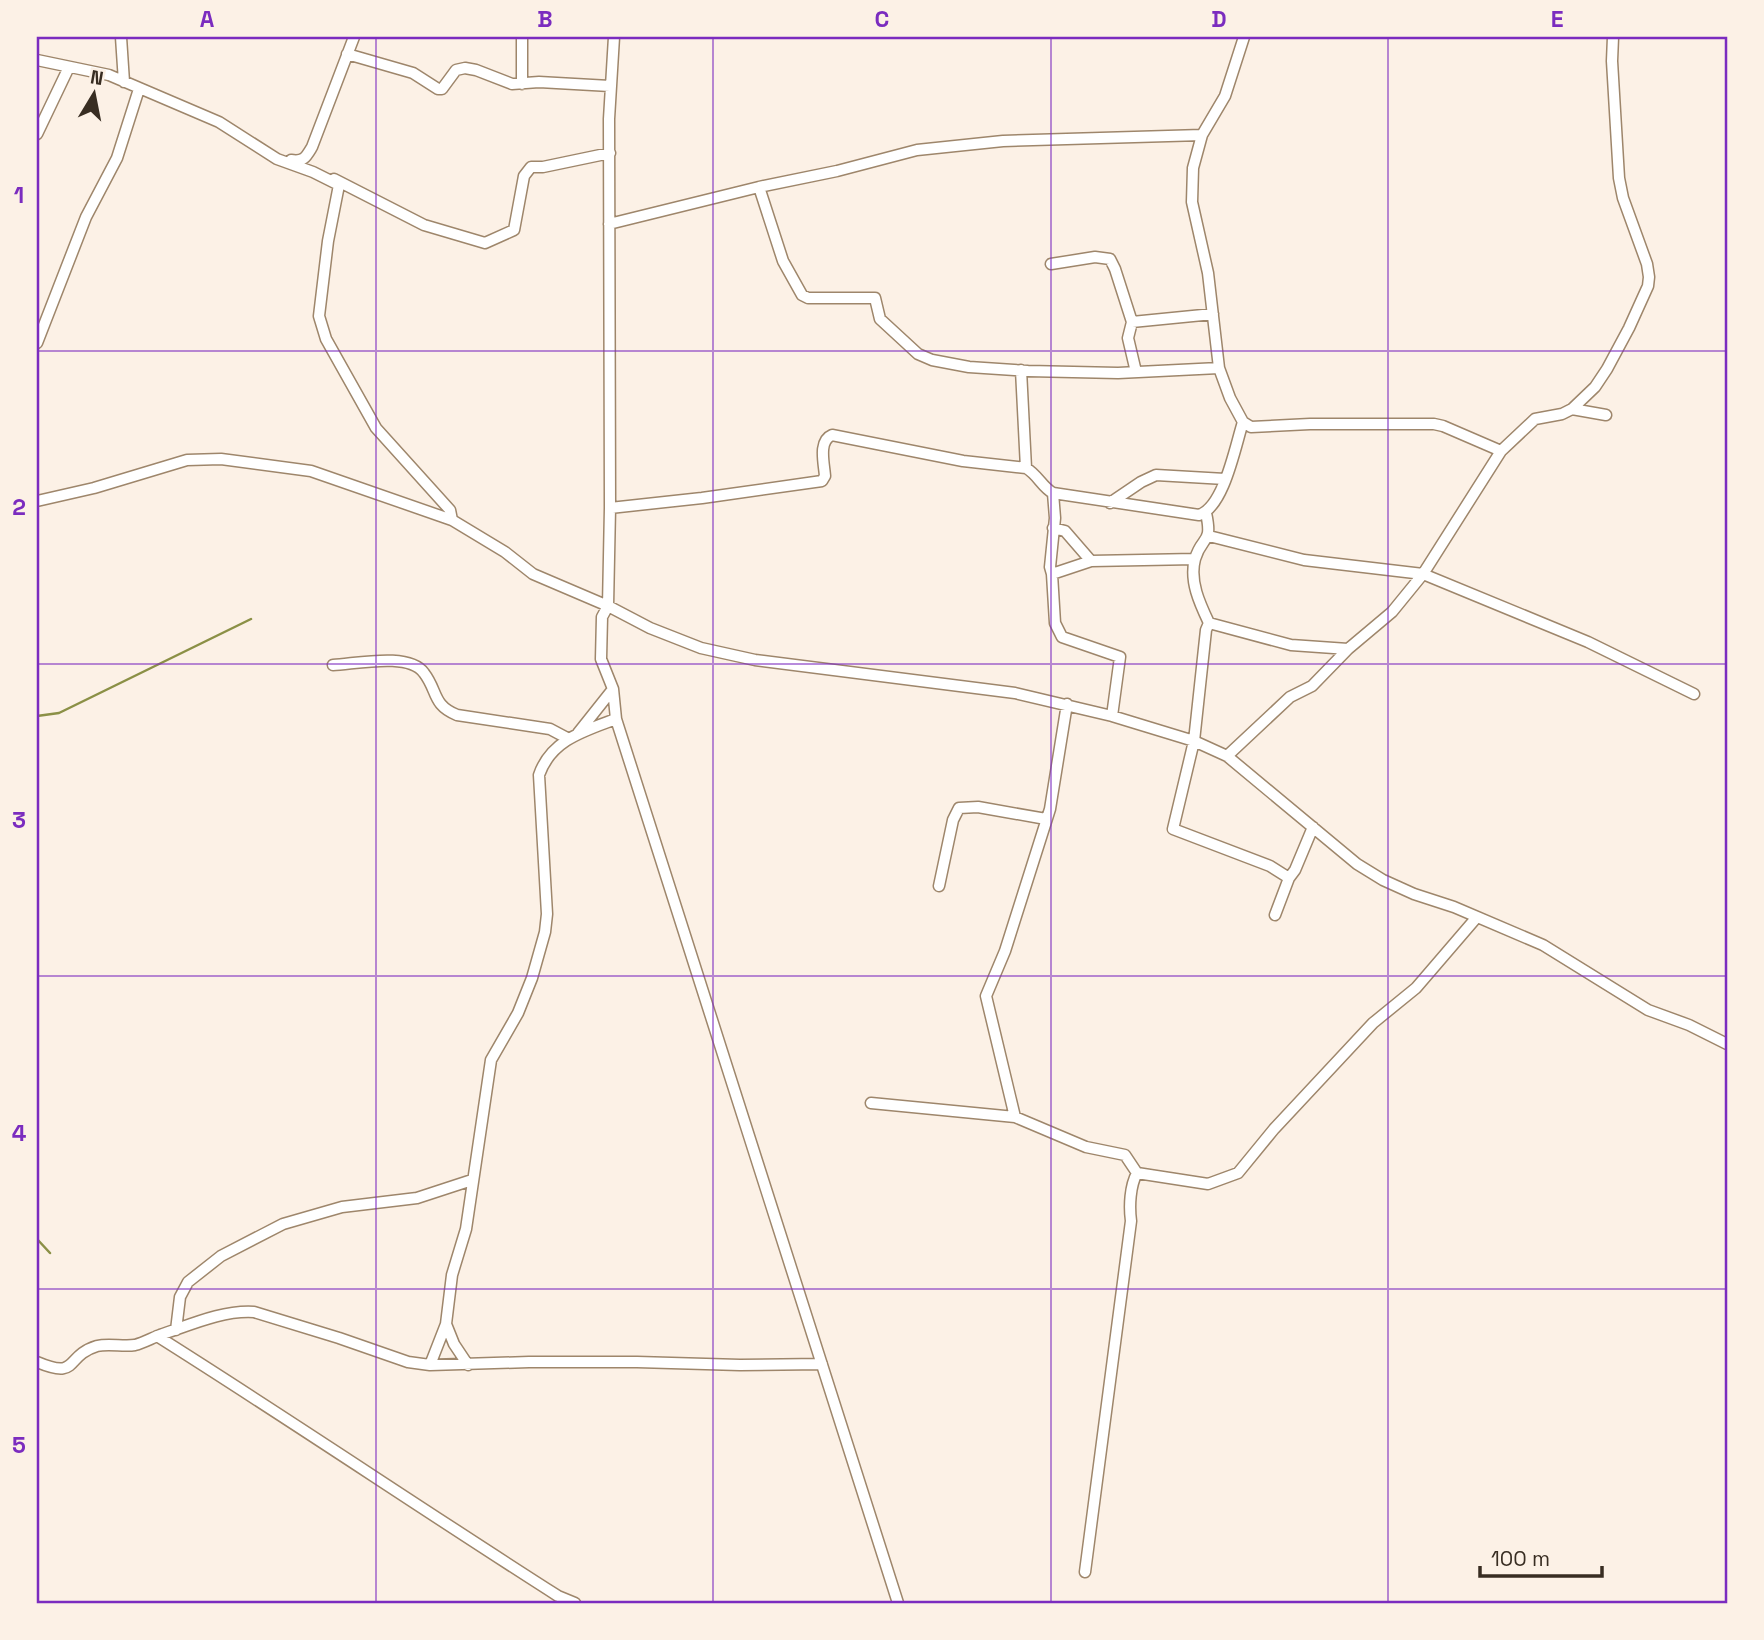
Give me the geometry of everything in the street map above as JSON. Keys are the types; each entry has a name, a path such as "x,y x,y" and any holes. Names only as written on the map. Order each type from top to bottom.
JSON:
{"street":[{"path":"121,37 124,82"},
{"path":"300,161 312,147 354,37"},
{"path":"522,37 523,84"},
{"path":"614,37 610,86 610,508 607,606 602,617 601,659 613,690 616,719 898,1603"},
{"path":"1244,37 1225,96 1202,135 1193,168 1192,202 1208,273 1219,368 1230,398 1243,422 1251,428 1310,424 1434,424 1501,451"},
{"path":"1227,756 1290,697 1312,686 1348,649 1392,612 1423,574 1501,451 1535,419 1562,414 1572,409 1595,387 1607,369 1648,286 1647,264 1623,198 1619,178 1613,37"},
{"path":"347,54 413,73 438,89 442,89 456,70 464,68 512,84 539,82 610,86"},
{"path":"37,60 109,75 219,122 276,159 313,172 338,185 319,316 326,339 376,428 450,510 452,520"},
{"path":"37,134 69,67"},
{"path":"37,343 86,217 117,158 139,89"},
{"path":"610,224 918,150 1003,142 1202,135"},
{"path":"276,159 300,161 424,225 485,243 514,230 524,176 531,167 544,167 610,153"},
{"path":"759,187 783,261 802,295 808,298 875,298 880,319 918,354 932,360 969,367 1021,370 1136,372 1219,368"},
{"path":"1051,264 1095,257 1110,259 1132,322 1128,338 1136,372"},
{"path":"1132,322 1213,314"},
{"path":"1021,370 1026,468"},
{"path":"1572,409 1606,415"},
{"path":"610,508 702,499 822,481 825,477 823,443 826,437 832,435 963,461 1026,468 1034,473 1046,489 1054,493 1199,515 1206,513 1219,498 1243,422"},
{"path":"37,500 94,488 187,460 221,459 311,471 452,520 505,552 533,574 650,628 701,648 755,660 1002,692 1067,704 1194,741 1227,756 1357,864 1383,880 1543,945 1648,1010 1689,1025 1727,1044"},
{"path":"1110,503 1140,482 1156,475 1225,479"},
{"path":"1054,493 1050,567 1055,623 1062,636 1120,657 1112,716"},
{"path":"1206,513 1209,536 1195,559 1195,594 1209,623 1291,646 1348,649"},
{"path":"1053,528 1065,531 1091,561"},
{"path":"1209,536 1304,560 1423,574 1588,642 1694,694"},
{"path":"1052,574 1091,561 1195,559"},
{"path":"1209,623 1194,741 1172,829 1270,866 1289,878"},
{"path":"334,665 403,661 418,666 425,674 438,703 447,711 457,715 550,729 567,738"},
{"path":"578,734 613,690"},
{"path":"1016,1117 986,996 1005,951 1050,809 1067,704"},
{"path":"430,1365 446,1324 452,1275 466,1229 491,1060 518,1013 532,978 545,932 547,914 539,775 544,761 567,738 616,719"},
{"path":"939,886 953,820 959,808 978,807 1046,819"},
{"path":"1275,915 1313,827"},
{"path":"871,1103 1016,1117 1086,1147 1125,1155 1138,1173 1208,1184 1238,1173 1320,1079 1373,1023 1416,988 1477,917"},
{"path":"1085,1572 1131,1221 1129,1211 1134,1179 1138,1173"},
{"path":"176,1330 180,1297 188,1282 220,1256 283,1224 342,1208 417,1198 472,1180"},
{"path":"37,1362 61,1370 88,1350 101,1345 135,1345 229,1313 254,1312 408,1363 822,1364"},
{"path":"446,1324 454,1344 468,1365"},
{"path":"157,1336 312,1434 403,1498 558,1596 575,1603"}],"waterway":[{"path":"37,716 59,713 251,619"},
{"path":"37,1239 50,1253"}]}
